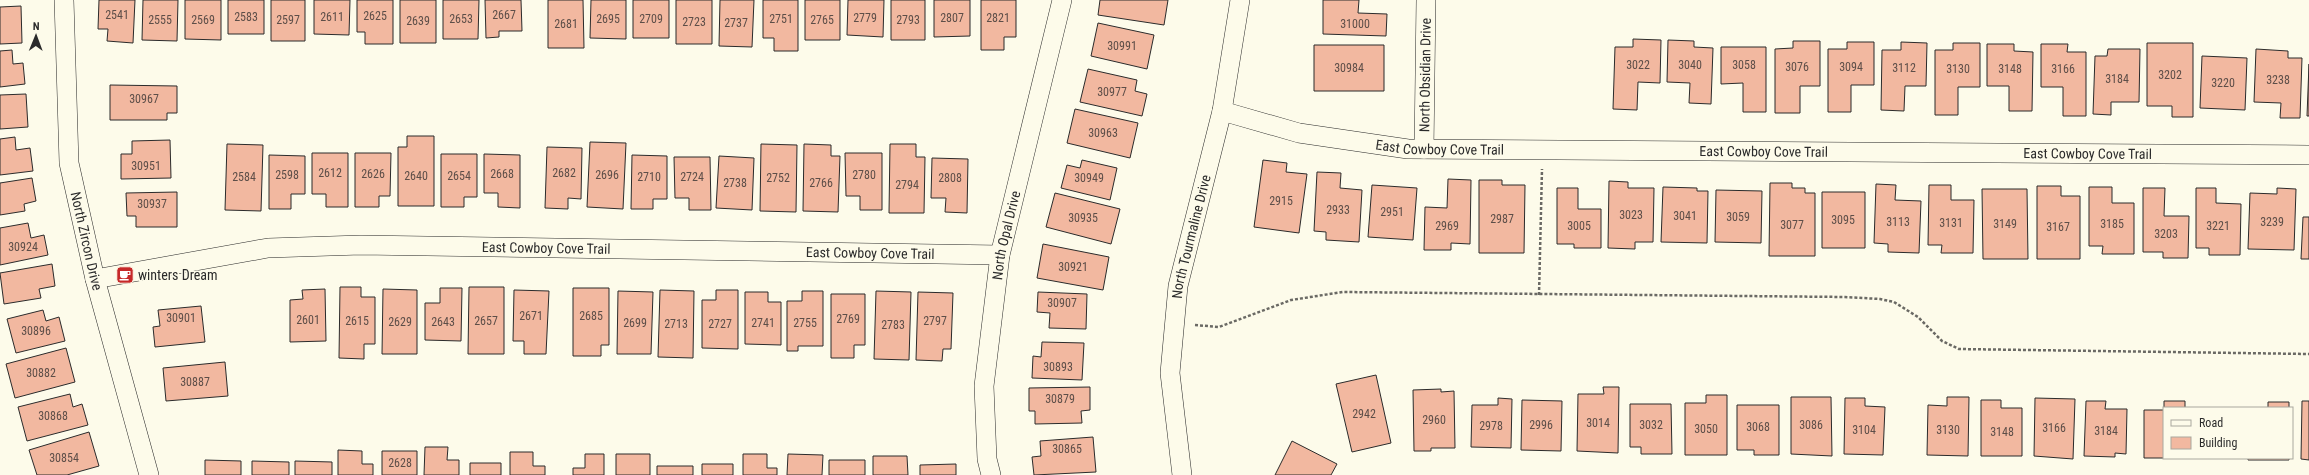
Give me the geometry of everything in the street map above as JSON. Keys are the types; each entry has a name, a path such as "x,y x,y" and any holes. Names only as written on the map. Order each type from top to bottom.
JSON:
{"street":[{"name":"North Zircon Drive","path":"64,0 69,162 95,279 148,475"},
{"name":"North Opal Drive","path":"991,475 987,459 984,386 1000,255 1062,0"},
{"name":"North Tourmaline Drive","path":"1182,475 1170,373 1178,286 1222,111 1240,0"},
{"name":"North Obsidian Drive","path":"1424,149 1426,0"},
{"name":"East Cowboy Cove Trail","path":"1222,111 1299,133 1408,149 2309,155"},
{"name":"East Cowboy Cove Trail","path":"95,279 268,248 361,245 1000,255"}],"path":[{"path":"1539,295 1542,150"},
{"path":"1175,322 1219,327 1291,300 1344,292 1539,295 1707,295 1880,299 1894,302 1907,309 1942,341 1959,349 2309,354"}],"building":[{"path":"99,0 135,0 133,43 107,41 108,29 98,29"},
{"path":"143,0 178,0 177,41 142,40"},
{"path":"185,0 221,0 221,40 185,39"},
{"path":"228,0 264,0 264,34 228,34"},
{"path":"271,0 305,0 305,41 271,41"},
{"path":"314,0 350,0 349,35 314,34"},
{"path":"357,0 393,0 393,44 365,44 365,32 357,32"},
{"path":"400,0 436,0 436,43 400,43"},
{"path":"443,0 479,0 478,39 443,39"},
{"path":"485,0 521,0 522,31 499,31 499,37 486,38"},
{"path":"548,0 583,0 584,48 548,48"},
{"path":"591,0 626,0 626,39 590,38"},
{"path":"633,0 669,0 669,38 633,38"},
{"path":"676,0 712,0 712,44 676,44"},
{"path":"720,0 754,0 752,47 719,46"},
{"path":"763,0 798,0 798,51 774,51 774,38 763,38"},
{"path":"805,0 840,0 840,40 805,40"},
{"path":"848,0 884,0 883,37 847,35"},
{"path":"891,0 925,0 925,40 891,40"},
{"path":"934,0 970,0 970,36 934,37"},
{"path":"981,0 1016,0 1016,37 1004,37 1004,50 981,50"},
{"path":"1100,0 1168,0 1164,25 1098,15"},
{"path":"1323,0 1359,0 1358,13 1387,14 1386,36 1323,34"},
{"path":"21,6 22,43 0,44 0,7"},
{"path":"1098,23 1154,35 1147,69 1091,56"},
{"path":"1633,39 1661,40 1660,83 1638,82 1637,110 1613,109 1615,47 1633,47"},
{"path":"1668,40 1694,41 1694,47 1713,48 1711,104 1689,103 1690,83 1667,82"},
{"path":"1793,41 1820,41 1820,86 1800,86 1800,113 1775,113 1775,49 1793,48"},
{"path":"1847,42 1874,42 1874,85 1851,85 1851,112 1828,112 1828,49 1847,49"},
{"path":"1901,42 1927,43 1926,86 1905,86 1904,111 1881,110 1882,50 1901,50"},
{"path":"1953,43 1980,43 1980,87 1958,87 1958,115 1935,115 1935,50 1953,50"},
{"path":"2147,43 2193,43 2193,117 2172,117 2172,106 2147,106"},
{"path":"1987,44 2014,44 2014,51 2033,52 2032,111 2009,111 2009,86 1987,86"},
{"path":"2041,44 2068,44 2067,52 2086,52 2086,116 2063,116 2063,87 2041,87"},
{"path":"1314,45 1384,45 1384,91 1314,91"},
{"path":"1721,47 1766,47 1766,112 1743,112 1743,83 1721,84"},
{"path":"2108,49 2140,49 2139,102 2111,102 2111,115 2093,114 2095,56 2107,56"},
{"path":"2256,49 2288,51 2288,58 2302,58 2300,118 2280,118 2281,103 2254,102"},
{"path":"12,50 13,64 23,63 25,84 0,87 0,51"},
{"path":"2202,56 2247,58 2245,110 2200,108"},
{"path":"2309,64 2309,116 2307,116"},
{"path":"1088,69 1137,80 1135,91 1147,94 1142,116 1080,102"},
{"path":"110,85 177,86 177,113 167,113 167,120 110,120"},
{"path":"26,94 28,127 0,129 0,95"},
{"path":"1075,109 1138,123 1130,158 1067,143"},
{"path":"407,136 434,136 434,206 398,206 398,147 407,147"},
{"path":"15,137 16,150 30,148 33,171 0,175 0,139"},
{"path":"170,140 171,178 121,179 121,154 132,154 132,141"},
{"path":"590,142 626,143 623,209 587,207"},
{"path":"227,144 263,145 261,211 225,210"},
{"path":"761,144 797,145 796,212 760,211"},
{"path":"804,144 831,145 831,156 840,156 838,212 803,211"},
{"path":"890,144 916,144 916,157 925,157 924,213 889,213"},
{"path":"547,147 582,148 581,199 568,198 568,209 545,208"},
{"path":"312,153 348,153 348,207 326,207 326,194 312,194"},
{"path":"355,153 391,153 390,196 379,196 379,207 355,207"},
{"path":"845,153 882,153 882,210 860,210 860,196 846,196"},
{"path":"441,154 477,154 477,197 464,197 464,207 441,207"},
{"path":"484,154 520,155 520,208 498,207 498,193 484,193"},
{"path":"269,155 305,156 305,194 291,194 291,209 269,209"},
{"path":"632,155 667,156 667,199 653,199 653,209 631,209"},
{"path":"719,156 754,158 752,210 716,208"},
{"path":"674,157 710,157 711,210 689,210 689,198 675,198"},
{"path":"932,158 968,159 967,213 945,212 946,198 931,198"},
{"path":"1082,160 1117,168 1110,200 1061,188 1067,165 1080,168"},
{"path":"1263,160 1287,163 1286,172 1307,174 1299,233 1254,227"},
{"path":"1317,172 1341,173 1340,188 1362,190 1359,242 1326,240 1326,232 1314,231"},
{"path":"32,178 36,201 24,204 25,211 0,215 0,183"},
{"path":"1448,179 1471,180 1470,244 1451,243 1451,250 1424,250 1425,207 1447,208"},
{"path":"1479,180 1502,180 1502,185 1525,185 1524,253 1479,253"},
{"path":"1609,181 1628,182 1628,188 1654,188 1653,242 1635,242 1635,249 1608,248"},
{"path":"1770,183 1792,183 1792,188 1805,188 1805,193 1815,193 1815,256 1769,256"},
{"path":"1876,184 1896,185 1895,200 1921,201 1919,253 1888,252 1888,244 1874,243"},
{"path":"1372,185 1417,188 1413,240 1368,237"},
{"path":"1929,185 1951,185 1951,200 1974,200 1973,253 1941,253 1942,245 1928,245"},
{"path":"2037,186 2061,186 2061,196 2080,196 2080,259 2037,259"},
{"path":"1663,187 1697,188 1697,191 1708,191 1707,243 1661,242"},
{"path":"2089,187 2112,187 2112,203 2134,203 2134,254 2102,254 2103,246 2089,246"},
{"path":"1557,188 1578,188 1578,209 1601,209 1601,248 1574,248 1574,244 1557,244"},
{"path":"2143,188 2165,188 2164,216 2189,216 2188,258 2163,258 2163,252 2143,252"},
{"path":"2196,188 2216,188 2216,203 2241,204 2240,255 2209,255 2209,248 2196,248"},
{"path":"2277,188 2296,189 2294,250 2248,249 2250,193 2277,194"},
{"path":"1982,189 2027,189 2028,259 1983,259"},
{"path":"1716,190 1762,191 1761,243 1715,242"},
{"path":"177,192 177,227 136,227 136,216 127,216 126,193"},
{"path":"1822,192 1865,192 1865,248 1822,248"},
{"path":"1055,193 1120,209 1111,244 1046,227"},
{"path":"2303,217 2309,217 2309,259 2301,259"},
{"path":"28,223 31,238 44,235 48,255 0,265 0,228"},
{"path":"1043,244 1109,257 1103,290 1037,278"},
{"path":"52,264 55,286 39,289 41,298 4,304 0,273"},
{"path":"340,287 361,287 361,297 375,297 375,344 364,344 364,359 339,358"},
{"path":"469,287 504,287 504,354 468,354"},
{"path":"440,288 462,288 461,341 425,340 425,303 440,303"},
{"path":"573,288 609,288 609,345 601,345 601,356 573,356"},
{"path":"325,289 326,341 290,342 290,300 303,299 302,290"},
{"path":"383,289 417,290 417,354 382,354"},
{"path":"514,290 549,291 546,354 524,354 524,341 513,341"},
{"path":"660,290 694,291 693,358 658,357"},
{"path":"716,290 738,290 738,349 702,348 702,300 716,300"},
{"path":"618,291 653,292 651,354 617,354"},
{"path":"802,291 823,291 823,346 798,346 798,351 787,351 787,301 802,301"},
{"path":"876,291 911,292 909,360 874,359"},
{"path":"745,292 768,292 768,302 781,302 781,345 745,344"},
{"path":"918,292 953,293 951,349 943,349 942,361 916,360"},
{"path":"1038,292 1087,294 1086,329 1049,328 1050,313 1037,312"},
{"path":"831,294 865,294 865,345 854,345 854,358 831,358"},
{"path":"201,306 205,342 155,347 153,327 160,326 158,310"},
{"path":"43,310 46,321 59,317 65,341 16,353 7,319"},
{"path":"1042,342 1084,343 1082,380 1032,378 1033,356 1041,357"},
{"path":"66,348 75,382 15,398 6,364"},
{"path":"225,362 228,396 166,401 163,368"},
{"path":"1376,375 1391,443 1352,452 1336,384"},
{"path":"1090,387 1090,410 1081,411 1082,423 1035,424 1035,411 1029,411 1029,388"},
{"path":"1603,387 1619,387 1618,453 1577,451 1578,394 1604,394"},
{"path":"1441,389 1441,392 1454,391 1455,448 1431,448 1431,451 1414,451 1413,390"},
{"path":"70,394 73,407 82,404 88,425 27,441 18,407"},
{"path":"1706,395 1727,395 1727,455 1685,455 1685,403 1706,403"},
{"path":"1791,397 1831,397 1832,456 1791,454"},
{"path":"1947,397 1969,397 1968,456 1927,455 1928,405 1947,406"},
{"path":"1498,398 1512,399 1511,448 1471,447 1472,405 1498,405"},
{"path":"1845,398 1865,398 1865,406 1885,407 1883,455 1844,454"},
{"path":"2035,398 2075,399 2073,459 2034,456"},
{"path":"1522,400 1562,401 1561,451 1521,450"},
{"path":"1981,400 2001,400 2001,408 2022,408 2022,456 1981,456"},
{"path":"2086,401 2106,401 2105,409 2127,409 2126,454 2115,453 2115,457 2084,456"},
{"path":"2164,401 2185,401 2185,407 2164,407"},
{"path":"2302,401 2309,401 2309,460 2301,459"},
{"path":"2268,402 2289,402 2289,407 2268,407"},
{"path":"1630,404 1671,404 1672,454 1641,454 1641,447 1630,447"},
{"path":"1737,405 1779,405 1779,455 1754,455 1754,450 1737,450"},
{"path":"2144,410 2163,410 2163,458 2144,458"},
{"path":"89,432 99,466 67,475 37,475 29,450"},
{"path":"1093,437 1096,472 1034,475 1032,457 1041,456 1040,441"},
{"path":"1292,441 1337,464 1331,475 1275,475"},
{"path":"425,447 448,447 447,460 459,460 459,475 424,475"},
{"path":"338,450 362,451 362,464 373,464 373,475 338,475"},
{"path":"382,451 417,451 417,475 382,475"},
{"path":"510,452 533,452 533,466 545,466 545,475 510,475"},
{"path":"585,454 604,454 604,475 573,475 573,468 585,468"},
{"path":"616,454 650,454 650,475 616,475"},
{"path":"743,454 767,454 767,468 777,468 777,475 743,475"},
{"path":"788,454 823,455 822,475 787,475"},
{"path":"873,456 907,456 908,475 873,475"},
{"path":"2248,459 2289,459 2289,460"},
{"path":"205,460 241,461 241,475 205,475"},
{"path":"829,460 865,460 865,475 829,475"},
{"path":"252,461 289,462 289,475 252,475"},
{"path":"295,461 332,462 332,475 295,475"},
{"path":"470,463 501,463 501,475 470,475"},
{"path":"702,464 733,464 733,475 702,475"},
{"path":"956,464 956,475 920,475 920,465"},
{"path":"657,466 693,466 693,475 657,475"}],"place":[{"name":"winters Dream","path":"125,275"}]}
